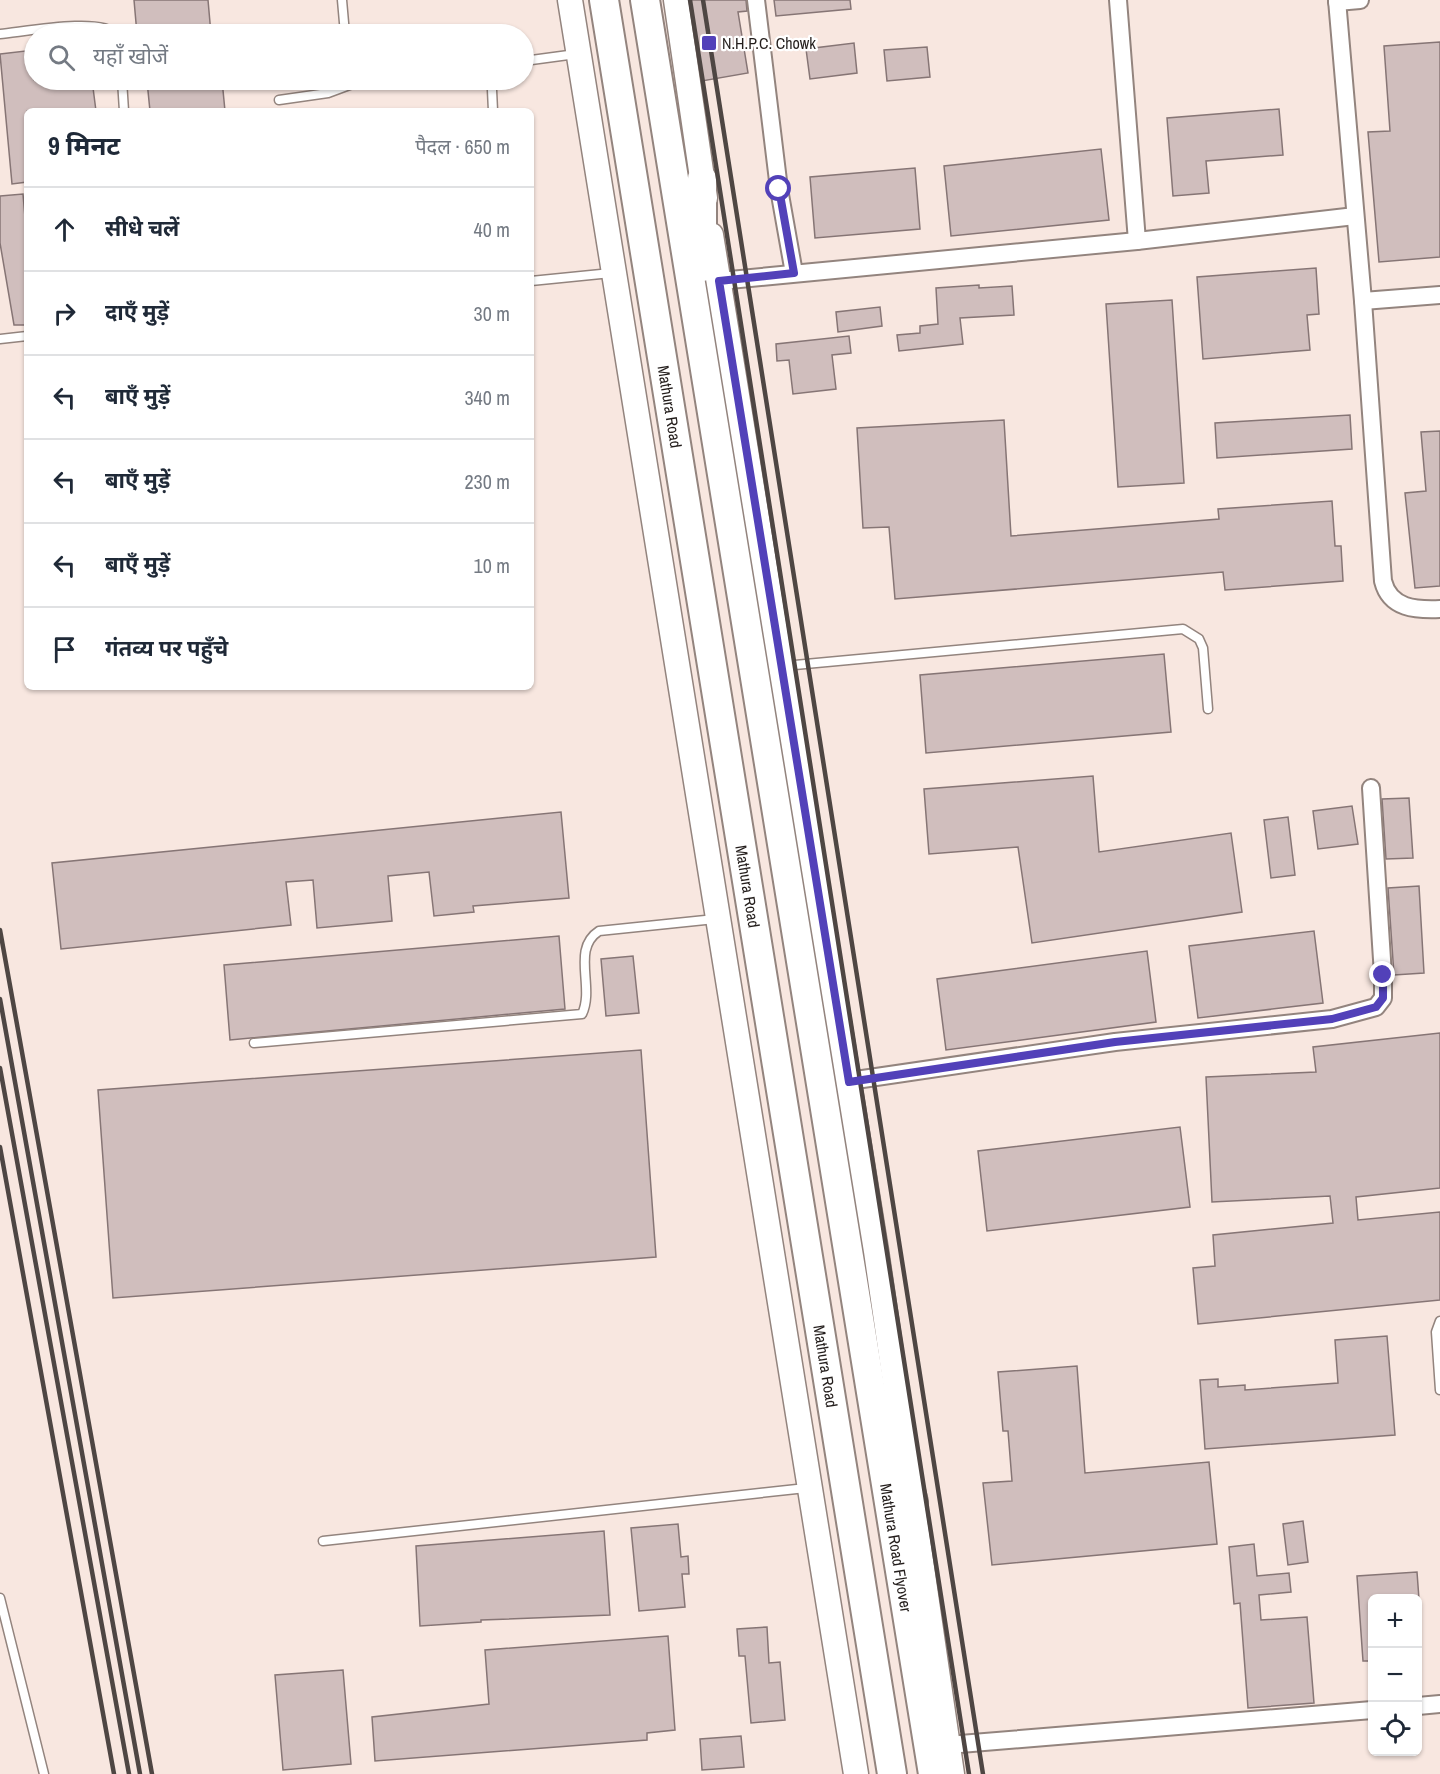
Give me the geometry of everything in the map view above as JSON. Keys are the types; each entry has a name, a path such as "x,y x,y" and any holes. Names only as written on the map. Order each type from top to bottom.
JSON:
{"highway":[{"name":"Mathura Road","path":"604,0 892,1774"},
{"path":"645,0 860,1321 880,1369 913,1502"},
{"path":"702,179 703,357"},
{"name":"Mathura Road Flyover","path":"860,1321 933,1774"}],"main road":[{"path":"570,0 856,1774"},
{"path":"676,0 702,179 849,1082 952,1774"}],"street":[{"path":"756,0 779,189 794,273"},
{"path":"1118,0 1137,241"},
{"path":"1360,0 1337,1 1364,302 1383,581 1385,589 1397,603 1412,609 1440,609"},
{"path":"719,281 1137,241 1355,216"},
{"path":"1364,302 1440,296"},
{"path":"849,1082 1115,1042 1332,1019 1376,1007 1383,998 1383,975 1371,788"},
{"path":"1422,1706 1440,1704"},
{"path":"948,1745 1368,1710"}],"lane":[{"path":"342,0 344,24"},
{"path":"0,34 24,32"},
{"path":"534,60 579,54"},
{"path":"123,90 124,108"},
{"path":"279,100 336,90"},
{"path":"492,90 493,108"},
{"path":"534,281 614,272"},
{"path":"0,339 24,336"},
{"path":"781,666 1183,629 1199,639 1203,648 1208,709"},
{"path":"254,1043 582,1014 588,1002 584,948 588,938 599,931 718,919"},
{"path":"1440,1321 1436,1332 1440,1390"},
{"path":"323,1541 810,1487"},
{"path":"0,1598 44,1774"}],"building":[{"path":"134,0 208,0 210,24 136,24"},
{"name":"N.H.P.C. Chowk","path":"690,0 746,0 747,11 738,12 748,73 702,81"},
{"path":"774,0 850,0 851,9 776,16"},
{"path":"1440,42 1440,257 1379,262 1368,132 1390,131 1384,46"},
{"path":"854,43 857,73 810,79 806,49"},
{"path":"927,47 930,77 887,81 884,50"},
{"path":"24,51 24,90 93,90 96,108 24,108 24,182 12,184 0,54"},
{"path":"148,90 223,90 225,108 150,108"},
{"path":"1279,109 1283,155 1206,161 1209,193 1173,196 1167,118"},
{"path":"1101,149 1109,220 951,236 944,166"},
{"path":"915,168 920,229 815,238 810,177"},
{"path":"23,194 24,325 14,325 0,243 0,196"},
{"path":"1316,268 1319,314 1307,315 1310,350 1203,359 1197,277"},
{"path":"979,285 979,288 1012,286 1014,315 960,318 963,344 899,351 897,335 920,333 920,326 938,324 936,288"},
{"path":"1172,300 1184,483 1118,487 1106,304"},
{"path":"880,307 882,326 838,332 836,312"},
{"path":"849,336 851,353 832,355 836,389 793,394 789,360 777,361 776,344"},
{"path":"1350,415 1352,449 1217,458 1215,423"},
{"path":"1004,420 1011,536 1219,519 1218,509 1332,501 1335,546 1341,546 1343,581 1225,590 1223,572 895,599 889,527 863,528 857,428"},
{"path":"1440,431 1440,586 1415,588 1405,493 1426,491 1421,432"},
{"path":"1164,654 1171,732 926,753 920,675"},
{"path":"1093,776 1099,852 1231,833 1242,912 1032,943 1018,847 929,854 924,789"},
{"path":"1409,798 1413,858 1386,859 1382,799"},
{"path":"1352,806 1358,844 1318,849 1313,811"},
{"path":"561,812 569,898 473,906 474,912 434,916 429,872 388,876 392,921 317,928 313,880 286,882 291,925 61,949 52,863"},
{"path":"1288,817 1295,875 1271,878 1264,820"},
{"path":"1419,886 1424,973 1394,975 1388,888"},
{"path":"1314,931 1323,1003 1198,1018 1189,946"},
{"path":"559,936 565,1009 230,1040 224,965"},
{"path":"1147,951 1156,1022 946,1050 937,979"},
{"path":"633,956 639,1013 606,1016 601,959"},
{"path":"1440,1033 1440,1188 1356,1197 1358,1220 1440,1212 1440,1300 1198,1324 1193,1268 1215,1266 1213,1235 1333,1223 1330,1196 1212,1202 1206,1077 1316,1072 1313,1047"},
{"path":"641,1050 656,1257 113,1298 98,1090"},
{"path":"1180,1127 1190,1207 987,1231 978,1151"},
{"path":"1387,1336 1395,1435 1205,1449 1200,1380 1218,1379 1218,1387 1245,1385 1245,1390 1338,1383 1335,1340"},
{"path":"1077,1366 1085,1473 1209,1462 1217,1544 992,1565 983,1483 1012,1481 1008,1431 1003,1431 998,1372"},
{"path":"1303,1521 1308,1562 1288,1565 1283,1524"},
{"path":"678,1524 681,1557 688,1556 689,1574 682,1574 685,1607 639,1611 631,1528"},
{"path":"604,1531 610,1615 481,1620 481,1622 420,1626 416,1546"},
{"path":"1254,1544 1257,1576 1289,1573 1291,1592 1259,1595 1261,1620 1307,1617 1314,1703 1248,1708 1240,1603 1234,1604 1229,1547"},
{"path":"1417,1572 1419,1594 1368,1594 1368,1661 1363,1661 1357,1576"},
{"path":"767,1627 769,1663 780,1662 785,1720 751,1723 745,1656 739,1656 737,1629"},
{"path":"668,1636 675,1730 647,1733 647,1740 375,1761 372,1717 489,1704 485,1650"},
{"path":"343,1670 351,1764 283,1770 275,1675"},
{"path":"741,1736 744,1767 702,1770 700,1739"}],"railway":[{"path":"690,0 969,1774"},
{"path":"703,0 983,1774"},
{"path":"0,930 152,1774"},
{"path":"0,999 140,1774"},
{"path":"0,1068 129,1774"},
{"path":"0,1147 114,1774"}],"place":[{"name":"N.H.P.C. Chowk","path":"709,43"}],"route":[{"path":"779,189 794,273 719,281 849,1082 1115,1042 1332,1019 1376,1007 1383,998 1383,975"}]}
